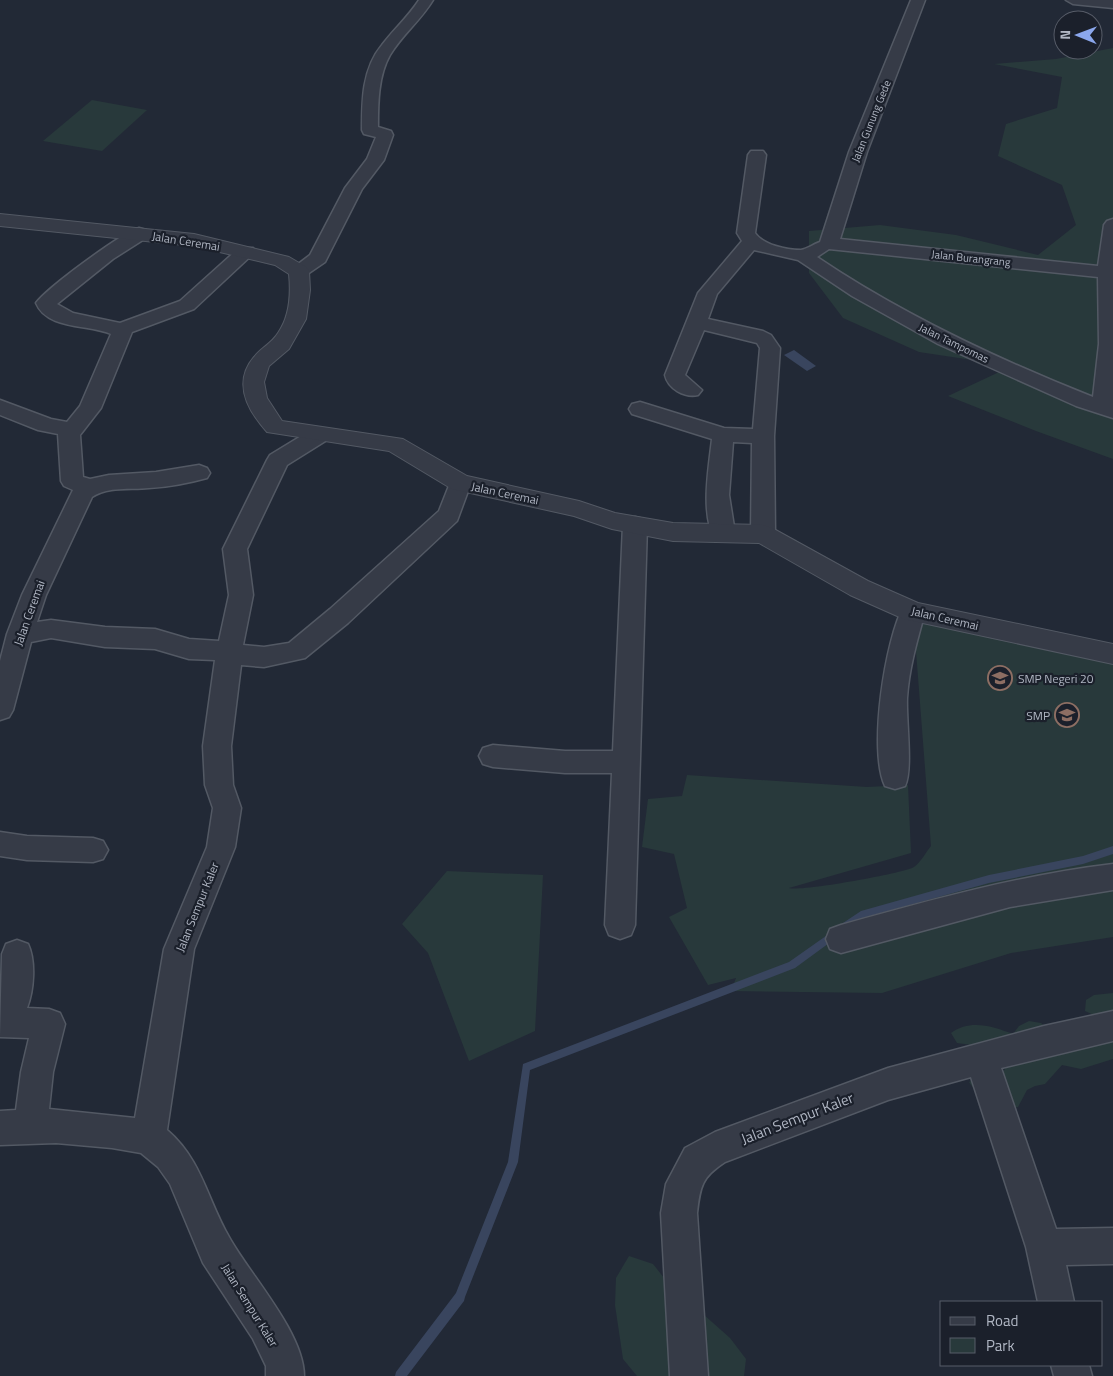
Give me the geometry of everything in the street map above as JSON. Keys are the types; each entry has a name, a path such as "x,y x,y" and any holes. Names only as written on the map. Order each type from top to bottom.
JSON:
{"street":[{"path":"299,271 318,258 354,188 381,150 386,135 370,130 370,101 376,73 387,48 393,44 426,0"},
{"name":"Jalan Gunung Gede","path":"829,243 858,152 918,0"},
{"path":"1073,0 1113,4"},
{"path":"757,155 746,233 751,242 804,256 829,243"},
{"name":"Jalan Ceremai","path":"0,220 194,240 282,261 299,271 302,296 299,312 282,344 258,366 254,378 254,394 267,418 275,427 319,435 395,444 460,483 579,509 612,521 672,532 764,534 860,588 913,612 1113,654"},
{"path":"1108,410 1110,272 1113,225"},
{"path":"139,234 106,255 46,303 47,306 61,315 121,329 186,305 246,252"},
{"path":"691,390 676,379 675,375 708,293 751,242"},
{"name":"Jalan Burangrang","path":"829,243 1110,272"},
{"name":"Jalan Tampomas","path":"804,256 838,280 896,314 971,354 1108,410"},
{"path":"697,323 756,335 768,344 770,348 763,436 764,534"},
{"path":"121,329 121,336 90,408 70,433 72,481 88,487 199,473"},
{"path":"0,407 46,425 62,427 70,433"},
{"path":"640,409 724,435 763,436"},
{"name":"Jalan Sempur Kaler","path":"285,1376 286,1364 266,1326 216,1250 182,1172 170,1155 148,1137 179,948 221,847 227,808 220,785 217,746 229,654 241,595 235,549 278,460 319,435"},
{"path":"723,533 718,495 724,435"},
{"path":"20,634 51,629 105,637 155,639 189,649 219,650 229,654 264,657 296,651 339,616 449,515 460,483"},
{"name":"Jalan Ceremai","path":"1,704 20,634 34,595 75,507 88,487"},
{"path":"620,925 620,868 627,762 635,526"},
{"path":"895,778 892,743 894,704 900,654 913,612"},
{"path":"493,756 565,762 627,762"},
{"path":"0,844 12,847 92,850"},
{"path":"841,939 964,905 1080,880 1113,877"},
{"path":"17,954 16,993 3,1022 49,1024 38,1072 16,1126 99,1128 148,1137"},
{"name":"Jalan Sempur Kaler","path":"689,1376 679,1213 683,1184 697,1160 714,1149 888,1084 980,1058 1113,1026"},
{"path":"980,1058 1044,1247 1056,1301"},
{"path":"1044,1247 1113,1246"}],"green space":[{"path":"1113,48 1113,459 948,396 1012,366 919,352 843,318 809,273 809,231 880,225 956,235 1038,255 1076,225 1062,185 998,156 1006,124 1057,108 1062,77 994,64 1053,59 1103,60 1103,50"},
{"path":"92,100 147,110 102,151 43,141"},
{"path":"913,612 1113,662 1113,937 1011,953 882,993 731,991 736,978 708,985 669,917 687,908 674,854 642,847 648,799 682,796 687,775 867,787 908,785 911,853 789,888 812,887 852,881 914,867 931,846"},
{"path":"447,871 543,875 535,1031 469,1061 428,953 402,924"},
{"path":"1113,993 1113,1018 1096,1016 1085,1011 1086,1000 1094,995"},
{"path":"1029,1021 1041,1023 1050,1031 1113,1035 1113,1059 1081,1069 1062,1065 1045,1084 1027,1090 1018,1107 1003,1107 990,1102 978,1094 969,1082 977,1077 1001,1075 1007,1066 979,1046 957,1043 951,1033 966,1026 981,1025 1013,1034 1019,1026"},
{"path":"629,1256 653,1264 668,1283 730,1338 746,1359 744,1376 637,1376 623,1359 615,1305 616,1278"}],"water":[{"path":"794,350 816,366 807,371 784,355"}],"waterway":[{"path":"843,928 861,915 989,879 1083,860 1113,850"},
{"path":"400,1376 460,1297 513,1162 526,1067 792,965 833,935"}],"place":[{"name":"SMP Negeri 20","path":"1000,678"},
{"name":"SMP","path":"1067,715"}]}
